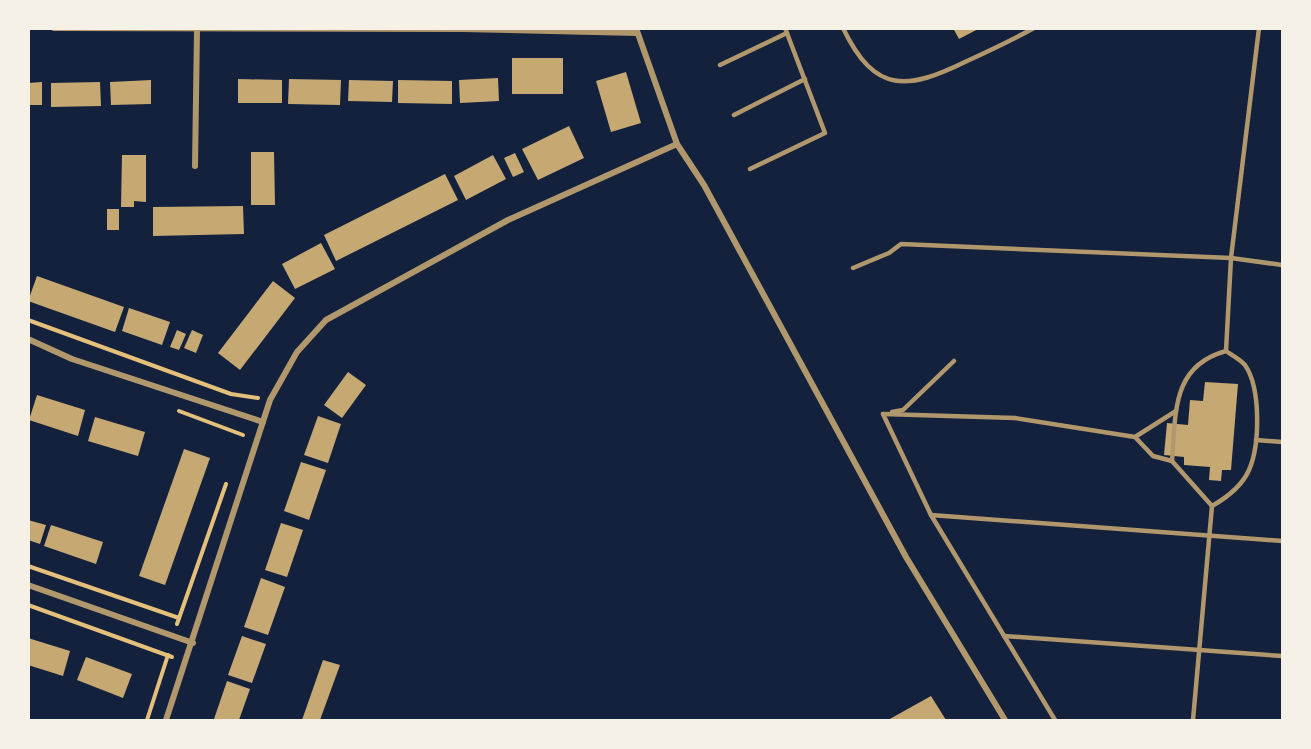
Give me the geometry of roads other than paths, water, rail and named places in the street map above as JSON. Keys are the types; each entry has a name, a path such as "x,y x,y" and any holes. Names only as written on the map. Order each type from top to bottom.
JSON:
{"street":[{"path":"54,28 637,31 677,144 704,185 906,556 1005,720"},
{"path":"195,166 197,30"},
{"path":"166,720 187,662 270,400 297,352 326,320 508,220 677,144"},
{"path":"28,339 72,359 248,419 263,422"},
{"path":"28,585 193,643"}],"lane":[{"path":"843,28 851,45 870,68 891,80 906,82 935,77 1034,28"},
{"path":"1226,351 1231,258 1259,28"},
{"path":"720,64 786,31 825,133 750,169"},
{"path":"734,115 805,79"},
{"path":"853,268 889,253 901,244 1231,258 1282,265"},
{"path":"1172,461 1180,391 1206,357 1226,351"},
{"path":"1193,720 1212,506 1238,486 1248,471 1256,440 1255,387 1244,364 1226,351"},
{"path":"883,414 903,410 954,361"},
{"path":"1135,436 1176,411"},
{"path":"883,414 1015,418 1135,436 1153,456 1172,461 1212,506"},
{"path":"883,414 932,515 1055,720"},
{"path":"1256,440 1282,442"},
{"path":"932,515 1282,541"},
{"path":"1004,636 1282,656"}]}
